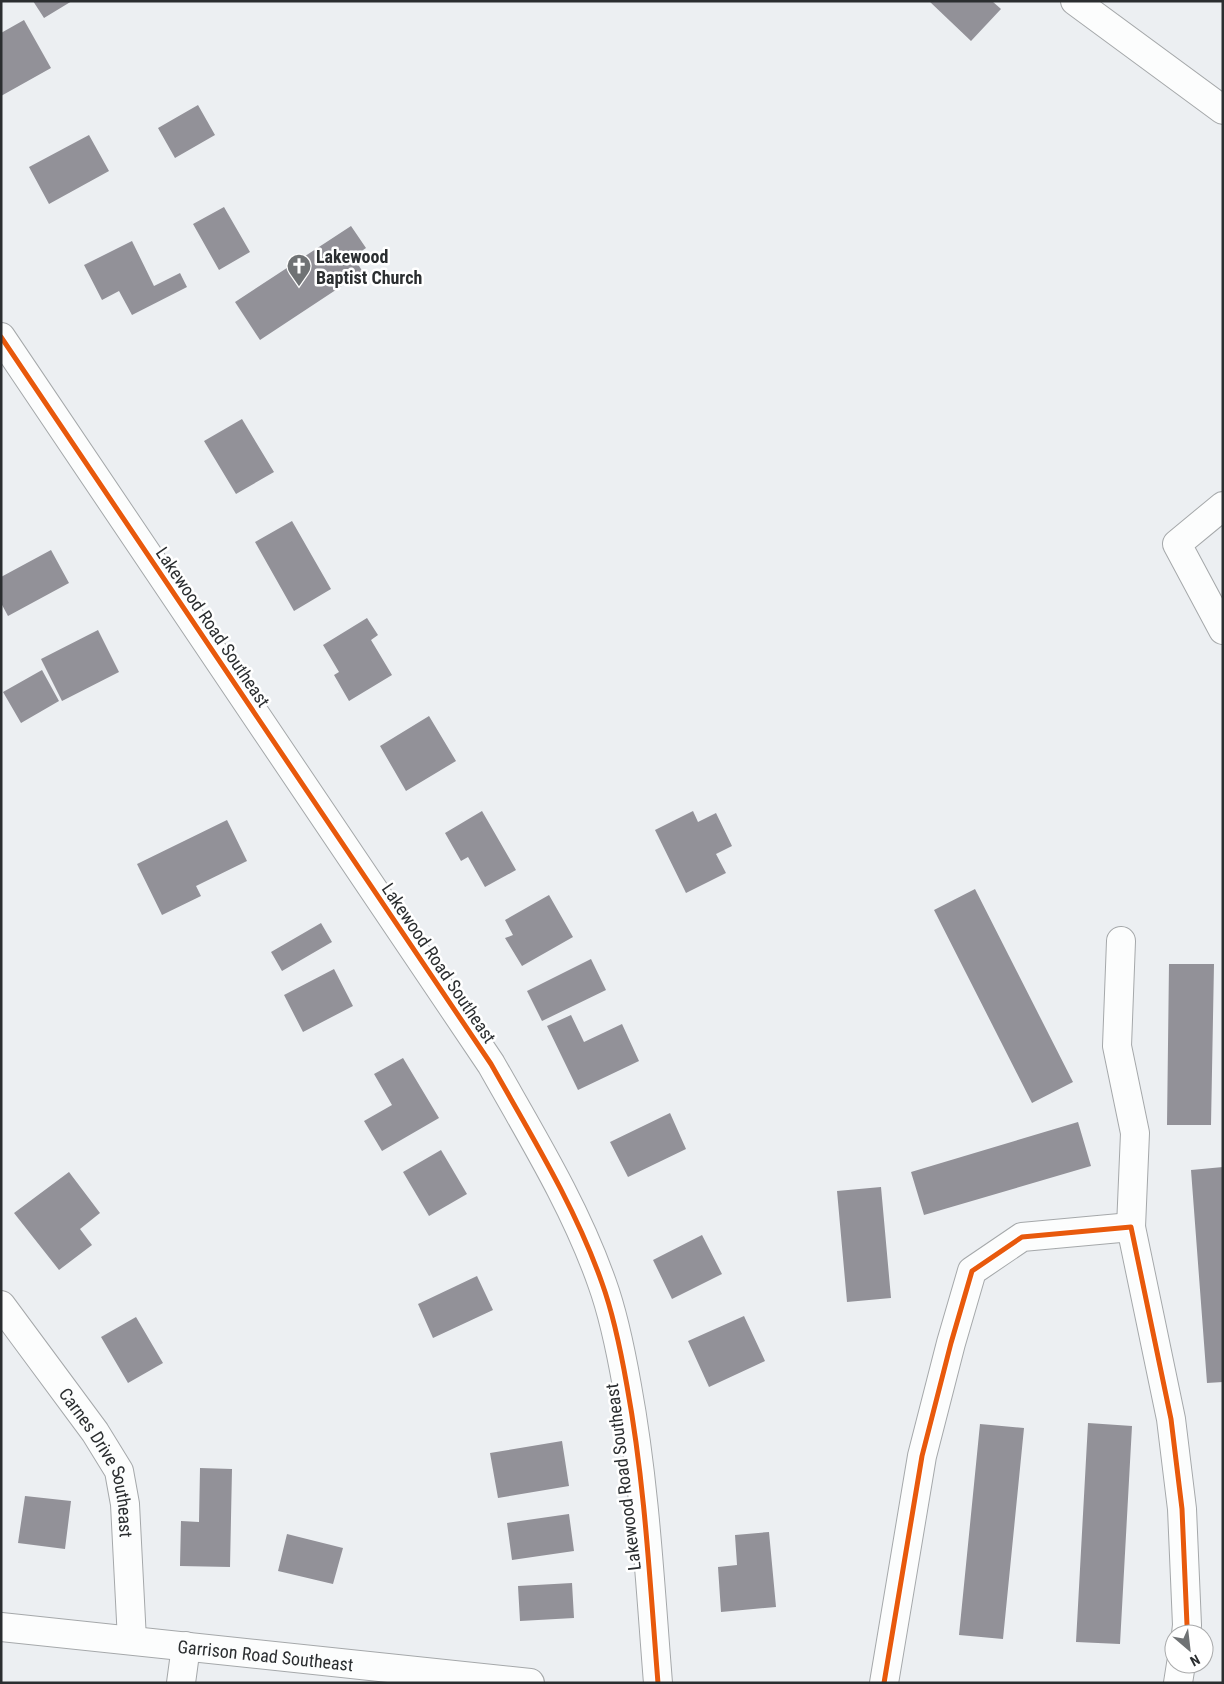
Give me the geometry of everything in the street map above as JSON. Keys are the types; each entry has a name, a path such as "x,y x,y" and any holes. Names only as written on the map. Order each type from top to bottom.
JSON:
{"street":[{"path":"1074,1 1223,110"},
{"name":"Lakewood Road Southeast","path":"1,337 491,1064 560,1187 602,1283 621,1356 634,1424 643,1495 658,1683"},
{"path":"1223,506 1176,544 1223,630"},
{"path":"1121,941 1117,1046 1135,1133 1131,1227 1171,1418 1182,1509 1188,1624"},
{"path":"884,1683 922,1456 972,1271 1022,1237 1131,1227"},
{"name":"Carnes Drive Southeast","path":"1,1305 95,1432 119,1471 125,1504 132,1640"},
{"name":"Garrison Road Southeast","path":"1,1628 186,1646 366,1674 530,1683"},
{"path":"181,1683 186,1646"}],"building":[{"path":"33,1 72,1 44,18"},
{"path":"929,1 992,1 1001,9 971,41"},
{"path":"24,20 51,68 1,96 1,33"},
{"path":"198,105 215,135 175,158 158,128"},
{"path":"89,135 109,171 49,204 29,167"},
{"path":"224,207 250,252 219,270 193,224"},
{"name":"Lakewood Baptist Church","path":"351,226 366,248 353,257 363,272 260,340 235,302"},
{"path":"132,241 154,286 180,273 187,287 132,315 119,291 102,300 84,265"},
{"path":"242,419 274,472 236,494 204,441"},
{"path":"292,521 331,589 294,611 255,542"},
{"path":"51,550 69,583 8,616 1,603 1,577"},
{"path":"367,618 378,635 371,640 392,675 349,701 334,675 339,672 323,645"},
{"path":"98,630 119,672 62,701 41,659"},
{"path":"42,670 59,701 21,723 3,692"},
{"path":"429,716 456,761 406,791 380,746"},
{"path":"482,811 516,870 485,887 468,857 461,861 445,833"},
{"path":"693,811 698,822 716,813 732,846 716,854 726,873 686,893 655,830"},
{"path":"227,820 247,861 196,886 201,896 162,915 137,864"},
{"path":"975,889 1073,1082 1032,1103 934,910"},
{"path":"549,895 573,937 522,966 505,938 513,935 505,920"},
{"path":"321,923 332,942 282,971 271,952"},
{"path":"591,959 606,990 542,1021 527,991"},
{"path":"1169,964 1214,964 1211,1125 1167,1125"},
{"path":"334,969 353,1006 303,1032 284,995"},
{"path":"571,1015 584,1042 622,1024 639,1061 578,1090 547,1026"},
{"path":"403,1058 439,1118 382,1151 364,1121 392,1105 374,1074"},
{"path":"670,1113 686,1149 628,1177 610,1142"},
{"path":"1078,1122 1091,1166 924,1215 911,1172"},
{"path":"441,1150 467,1194 429,1216 403,1172"},
{"path":"1223,1167 1223,1382 1207,1383 1191,1170"},
{"path":"69,1172 100,1213 80,1229 92,1245 59,1270 14,1213"},
{"path":"881,1187 891,1298 847,1302 837,1191"},
{"path":"702,1235 722,1274 672,1299 653,1260"},
{"path":"477,1276 493,1310 433,1338 418,1304"},
{"path":"744,1316 765,1361 709,1387 688,1341"},
{"path":"136,1317 163,1363 128,1383 101,1337"},
{"path":"1088,1423 1132,1426 1120,1644 1076,1642"},
{"path":"980,1424 1024,1428 1003,1639 959,1635"},
{"path":"562,1441 569,1486 498,1498 490,1453"},
{"path":"200,1468 232,1469 230,1567 180,1566 181,1521 199,1522"},
{"path":"25,1496 71,1501 65,1549 18,1543"},
{"path":"569,1514 574,1551 512,1560 507,1523"},
{"path":"769,1532 776,1607 721,1612 718,1567 737,1565 735,1535"},
{"path":"287,1534 343,1548 333,1584 278,1571"},
{"path":"572,1583 574,1618 520,1621 518,1586"}],"cycle path":[{"path":"1,337 491,1064 566,1199 602,1283 614,1321 622,1360 643,1497 658,1683"},
{"path":"884,1683 922,1456 972,1271 1022,1237 1131,1227 1171,1419 1182,1509 1187,1624"}],"place":[{"name":"Lakewood Baptist Church","path":"299,287"}]}
